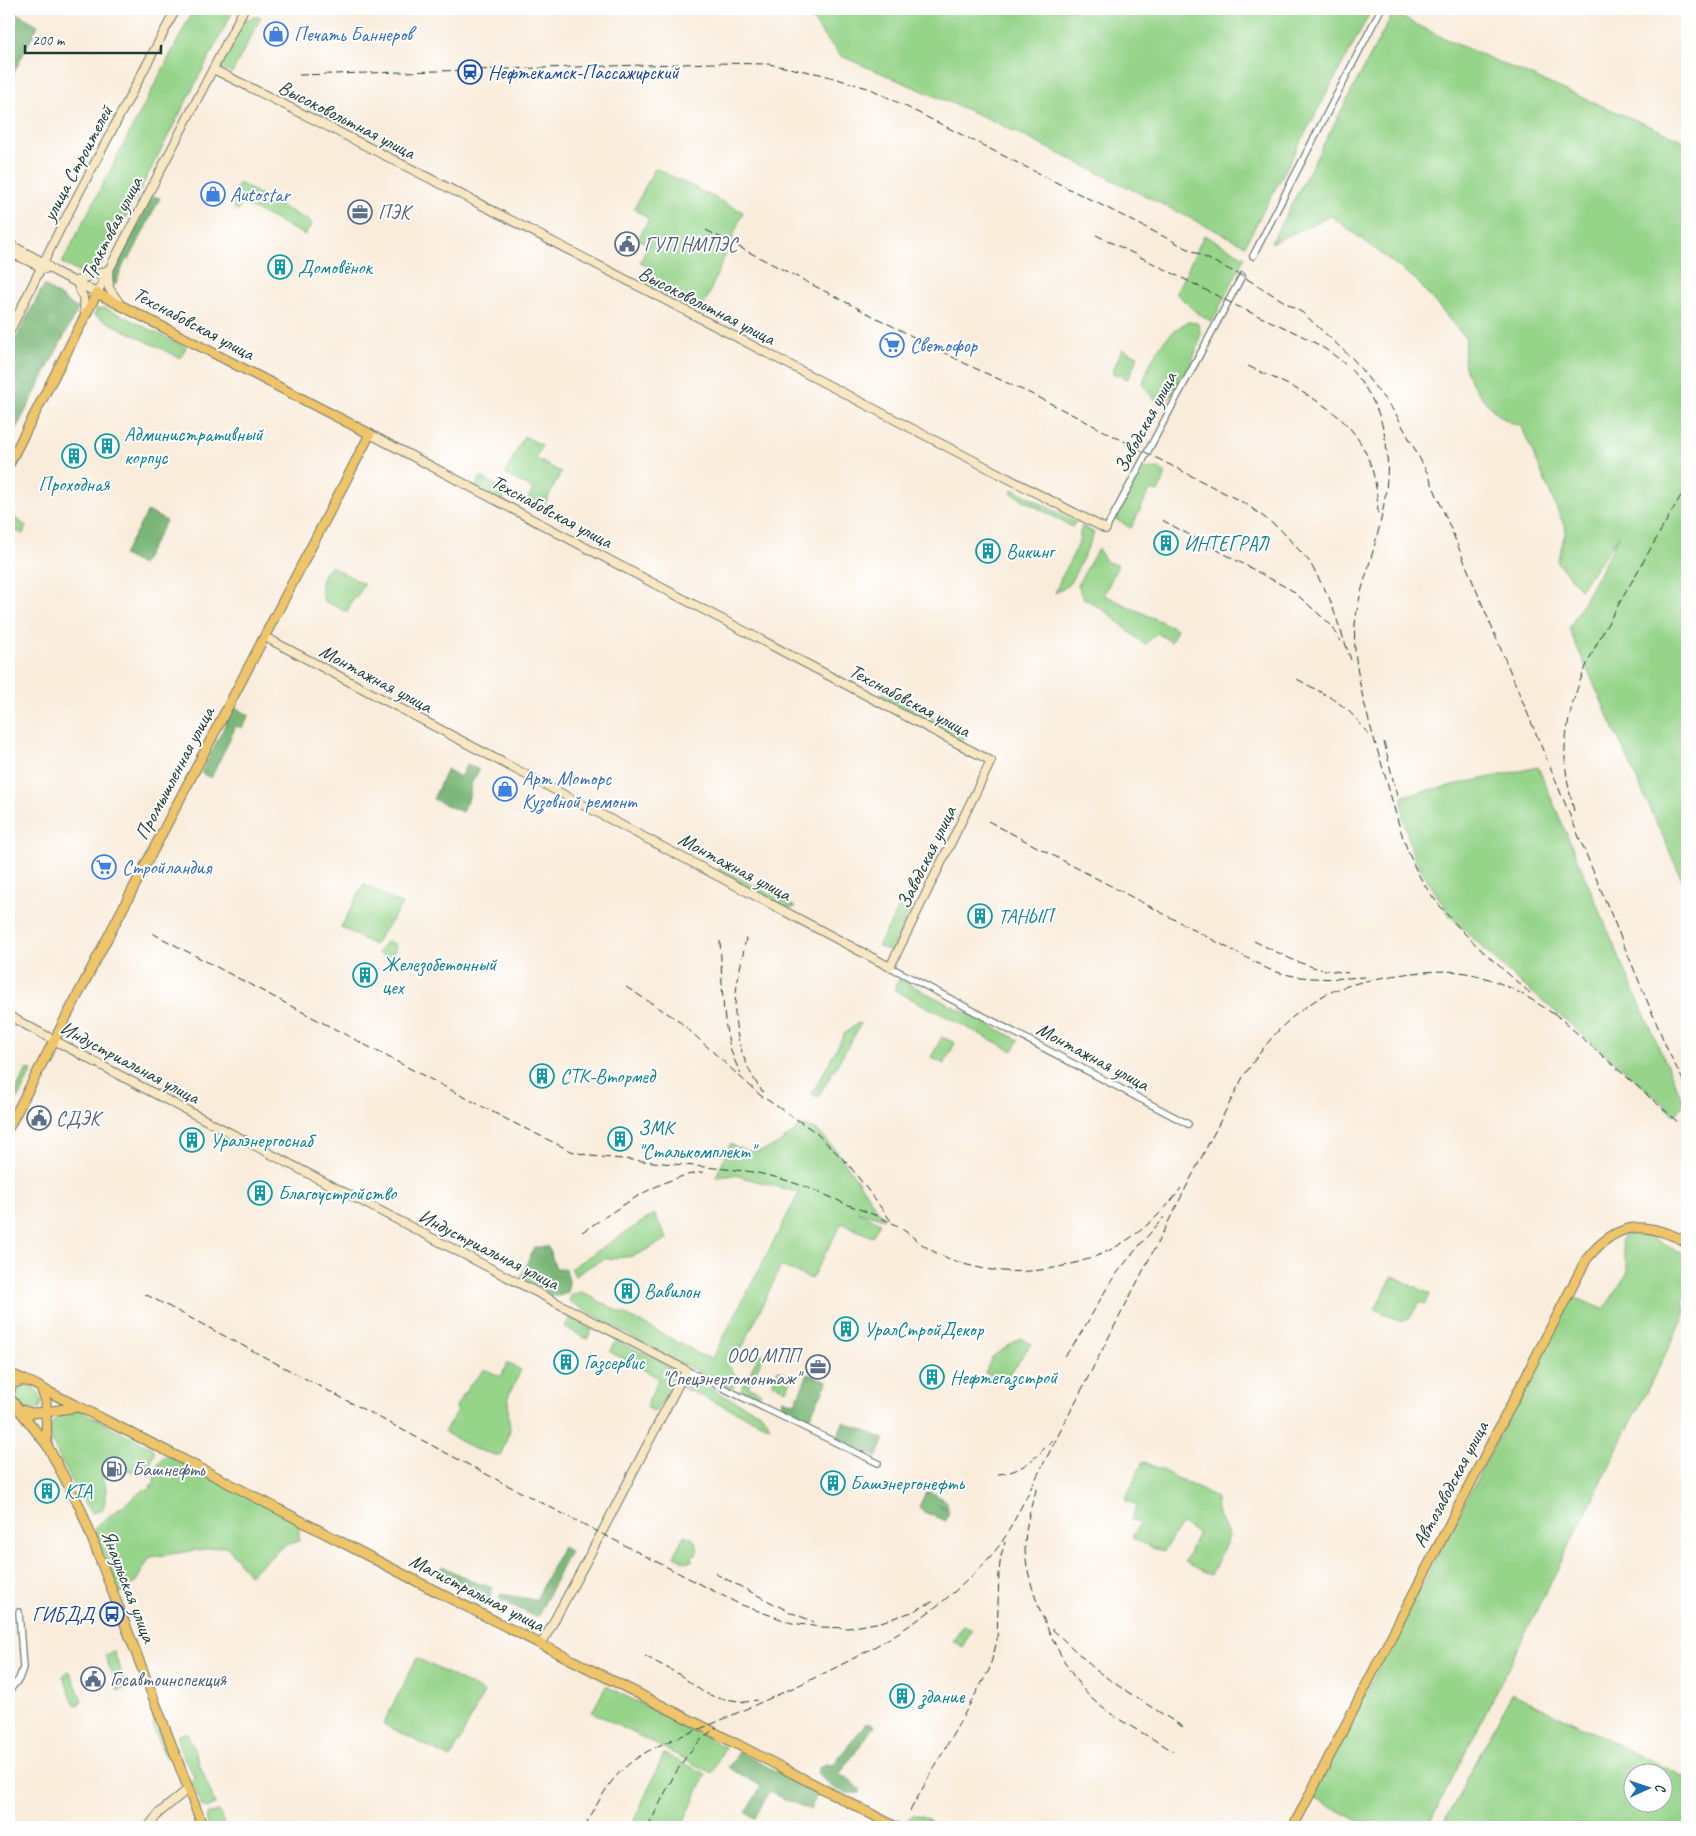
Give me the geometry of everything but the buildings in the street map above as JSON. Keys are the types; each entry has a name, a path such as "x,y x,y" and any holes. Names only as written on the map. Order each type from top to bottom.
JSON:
{"main road":[{"name":"Техснабовская улица","path":"97,293 370,434"},
{"name":"Трактовая улица","path":"9,464 97,293"},
{"path":"85,314 100,302 120,304"},
{"name":"Промышленная улица","path":"9,1127 370,434"},
{"name":"Автозаводская улица","path":"1293,1827 1586,1260 1607,1237 1629,1229 1655,1228 1687,1242"},
{"name":"Магистральная улица","path":"9,1373 163,1449 896,1827"},
{"path":"25,1380 18,1381 11,1386 9,1396 47,1445"},
{"path":"41,1388 46,1401 47,1445"},
{"path":"18,1409 32,1413 71,1407 80,1408"},
{"name":"Янаульская улица","path":"47,1445 87,1524 203,1827"}],"street":[{"name":"улица Строителей","path":"9,333 42,265 176,9"},
{"name":"Трактовая улица","path":"97,293 244,9"},
{"path":"1253,256 1381,9"},
{"name":"Высоковольтная улица","path":"213,69 368,146 1106,529"},
{"path":"9,244 42,265"},
{"path":"9,252 42,265 97,293"},
{"path":"76,281 108,270 109,288 120,304"},
{"name":"Заводская улица","path":"1106,529 1242,276"},
{"path":"76,281 83,297 85,314"},
{"name":"Техснабовская улица","path":"370,434 990,761"},
{"name":"Монтажная улица","path":"265,637 1188,1124"},
{"name":"Заводская улица","path":"890,967 990,761"},
{"name":"Индустриальная улица","path":"9,1016 686,1370 878,1463"},
{"path":"541,1645 686,1370"},
{"path":"9,1691 19,1678 23,1668 19,1612"},
{"path":"148,1827 159,1813 188,1789"}],"green space":[{"path":"194,9 234,9 102,263 83,275 62,263"},
{"path":"806,9 1372,9 1245,245 991,120 841,56 823,35"},
{"path":"14,12 38,25 9,82 9,22"},
{"path":"1393,13 1454,43 1687,142 1687,890 1569,629 1619,536 1580,589 1557,562 1566,530 1521,425 1513,424 1497,413 1476,389 1467,373 1465,365 1466,339 1416,280 1331,216 1271,243"},
{"path":"261,17 232,73 220,66 244,20"},
{"path":"655,168 743,212 701,313 642,284 650,268 640,262 649,245 638,239 649,219 634,209"},
{"path":"239,183 312,223 305,235 242,203 238,211 234,208 233,196"},
{"path":"152,196 160,198 129,260 126,259 115,285 111,280 114,272"},
{"path":"1204,235 1245,257 1212,322 1195,311 1176,293"},
{"path":"44,285 78,309 9,443 9,352"},
{"path":"104,308 186,348 180,358 94,315 97,309"},
{"path":"1188,322 1197,323 1200,330 1196,352 1171,396 1166,402 1158,401 1152,397 1143,383 1146,374 1160,347 1172,333"},
{"path":"1122,349 1138,356 1128,379 1112,373"},
{"path":"524,436 542,445 536,459 561,472 542,509 527,501 533,489 505,474"},
{"path":"28,437 32,438 13,475 11,470"},
{"path":"1161,469 1165,472 1165,476 1158,492 1150,490 1131,528 1114,518 1140,470"},
{"path":"481,477 508,491 502,502 475,487"},
{"path":"1013,489 1076,522 1072,527 1011,493"},
{"path":"148,511 166,521 142,565 123,555"},
{"path":"9,514 26,526 23,534 9,528"},
{"path":"1082,526 1094,533 1093,537 1069,584 1055,593 1078,545"},
{"path":"1098,549 1107,562 1118,565 1104,595 1177,629 1171,642 1157,633 1145,645 1108,613 1082,597 1078,584"},
{"path":"330,566 364,584 356,598 353,598 347,612 324,601 321,583"},
{"path":"883,693 964,734 965,738 962,742 878,699"},
{"path":"234,707 249,715 242,728 236,726 211,778 201,773"},
{"path":"467,764 479,770 472,782 468,801 462,812 433,799 447,769 460,777"},
{"path":"1538,767 1684,1103 1675,1115 1626,1071 1508,972 1450,916 1414,858 1403,818 1402,796"},
{"path":"720,868 795,907 784,907 718,872"},
{"path":"364,884 402,905 374,945 341,927"},
{"path":"903,900 911,901 912,905 891,951 878,946"},
{"path":"385,943 395,944 396,947 390,960 378,953"},
{"path":"899,979 1019,1040 1013,1051 894,990"},
{"path":"858,1023 861,1024 818,1097 812,1094 845,1033"},
{"path":"942,1037 955,1043 944,1064 931,1057"},
{"path":"27,1069 32,1071 9,1115 9,1104"},
{"path":"801,1125 818,1131 837,1151 884,1219 857,1211 880,1223 872,1237 842,1223 811,1279 781,1266 743,1346 727,1364 738,1378 732,1389 645,1344 569,1301 572,1294 582,1292 693,1350 695,1353 712,1359 799,1193 735,1175 716,1177 730,1144 741,1149 760,1151 780,1143"},
{"path":"654,1214 667,1239 634,1256 605,1259 595,1263 575,1276 571,1268"},
{"path":"1638,1233 1687,1256 1687,1291 1683,1301 1686,1313 1428,1827 1371,1827 1311,1797 1572,1297 1604,1309 1628,1272 1621,1241 1623,1235"},
{"path":"534,1247 548,1247 556,1268 566,1269 569,1281 568,1292 558,1296 547,1295 532,1287 521,1277"},
{"path":"1393,1276 1430,1294 1426,1304 1419,1302 1410,1318 1402,1322 1375,1309"},
{"path":"570,1318 592,1330 587,1339 565,1327"},
{"path":"1020,1338 1031,1344 1005,1381 985,1373 992,1357"},
{"path":"615,1342 620,1342 653,1357 670,1370 672,1374 671,1386 655,1412 646,1407 659,1378 610,1352"},
{"path":"760,1353 764,1356 748,1386 761,1393 755,1399 741,1394 741,1390"},
{"path":"507,1363 521,1370 509,1394 510,1430 500,1456 474,1449 444,1432 457,1412 455,1408 469,1386 485,1369 501,1377"},
{"path":"778,1370 793,1377 786,1390 772,1383"},
{"path":"808,1374 828,1381 809,1418 782,1407 782,1399 795,1403"},
{"path":"688,1383 700,1384 762,1414 767,1419 770,1427 681,1387"},
{"path":"27,1384 39,1393 42,1402 40,1408 29,1409 16,1401 14,1391 16,1386"},
{"path":"69,1410 79,1410 152,1448 155,1452 151,1463 142,1475 137,1474 139,1470 136,1469 133,1472 124,1468 119,1460 101,1472 105,1481 106,1496 102,1510 93,1513 89,1511 67,1472 55,1449 50,1433 53,1422"},
{"path":"843,1422 885,1439 877,1457 837,1439"},
{"path":"167,1455 299,1523 299,1541 285,1545 249,1575 227,1546 150,1557 135,1583 119,1594 94,1532 95,1527 145,1489 147,1491 151,1488 150,1485 154,1485 155,1472 158,1465"},
{"path":"1143,1461 1216,1497 1217,1511 1229,1537 1211,1575 1185,1562 1198,1533 1181,1524 1164,1551 1155,1549 1132,1538 1139,1523 1131,1519 1137,1505 1125,1500"},
{"path":"929,1492 947,1502 948,1509 935,1503 949,1511 946,1521 924,1512 919,1507 925,1494"},
{"path":"684,1535 694,1540 697,1545 696,1555 693,1554 691,1559 693,1560 689,1562 674,1556"},
{"path":"562,1547 570,1551 537,1618 499,1599 501,1594 536,1600"},
{"path":"443,1566 469,1580 493,1588 487,1602 435,1574"},
{"path":"963,1625 972,1630 962,1647 953,1641"},
{"path":"114,1652 127,1688 118,1691 105,1655"},
{"path":"417,1658 484,1692 451,1758 383,1724"},
{"path":"68,1671 71,1673 82,1701 77,1705 74,1703 63,1676"},
{"path":"606,1686 725,1747 712,1773 592,1712"},
{"path":"1512,1693 1658,1764 1624,1764 1624,1814 1674,1814 1674,1772 1687,1778 1687,1827 1442,1827"},
{"path":"155,1714 171,1757 165,1757 153,1727 153,1715"},
{"path":"866,1723 874,1726 839,1775 848,1778 860,1789 860,1793 847,1793 831,1786 817,1773 819,1768 826,1764 833,1765"},
{"path":"187,1732 215,1804 206,1808 201,1805 192,1782 194,1776 179,1746 178,1735"},
{"path":"739,1752 818,1793 810,1810 769,1792 755,1818 746,1813 761,1786 728,1767"},
{"path":"664,1754 706,1774 681,1827 631,1827"},
{"path":"219,1811 225,1827 209,1827 206,1818 208,1814"},
{"path":"913,1815 926,1818 937,1827 906,1827 906,1821"}],"railway":[{"path":"299,75 714,63 768,64 820,74 871,89 1242,276 1303,313 1354,360 1396,414 1428,474 1668,1051 1687,1088"},
{"path":"706,230 968,365 1040,398 1246,504 1280,529 1309,561 1329,597 1351,660"},
{"path":"1096,235 1237,306 1312,341 1340,360 1352,371 1368,392 1379,414 1385,437 1387,461 1387,485 1383,509 1378,534 1359,599 1355,625 1356,662 1369,723 1403,838 1422,880 1441,907 1465,934 1531,994"},
{"path":"1248,366 1321,404 1340,418 1356,436 1368,458 1375,484 1378,516"},
{"path":"1574,811 1566,771 1565,747 1568,725 1579,684 1605,628 1687,485"},
{"path":"1162,520 1293,591 1331,625 1341,641"},
{"path":"1297,679 1329,697 1347,710 1355,717 1370,738"},
{"path":"1384,742 1397,796"},
{"path":"988,821 1268,969 1292,976 1328,979 1365,977"},
{"path":"152,933 508,1120 571,1151 591,1156 746,1171 785,1180 886,1220 901,1228 929,1249 966,1265 1004,1271 1043,1270 1097,1256 1124,1242 1150,1223 1181,1188"},
{"path":"746,938 736,995 737,1035 747,1065 763,1092"},
{"path":"720,941 726,1027 729,1044 741,1073"},
{"path":"1254,941 1295,961 1319,969 1348,973"},
{"path":"585,1827 600,1799 614,1779 641,1755 666,1742 793,1688 867,1651 936,1607 967,1581 995,1551 1015,1519 1243,1077 1273,1037 1294,1016 1324,995 1357,983 1412,973 1446,971 1472,974 1499,983 1524,995 1559,1018"},
{"path":"626,987 678,1020 760,1095 814,1131 849,1165 891,1221"},
{"path":"1554,1013 1687,1130"},
{"path":"582,1232 655,1187 687,1175 704,1172"},
{"path":"1065,1356 1112,1280 1164,1217"},
{"path":"145,1294 505,1484 739,1604 792,1623 848,1628 881,1622 912,1612 934,1601"},
{"path":"998,1474 1014,1471 1028,1463 1052,1440"},
{"path":"1037,1488 1030,1510 1026,1533 1027,1565 1038,1606 1057,1648 1079,1684 1099,1705 1173,1751"},
{"path":"910,1811 989,1670 997,1641 999,1571 1005,1542"},
{"path":"714,1573 790,1612 814,1622"},
{"path":"1052,1629 1097,1671 1186,1729"},
{"path":"645,1656 680,1675 703,1692 717,1698 746,1702 757,1700"},
{"path":"648,1827 684,1760 693,1748 717,1727"}],"place":[{"name":"Печать Баннеров","path":"276,34"},
{"name":"Нефтекамск-Пассажирский","path":"470,72"},
{"name":"Autostar","path":"213,194"},
{"name":"ПЭК","path":"360,212"},
{"name":"ГУП НМПЭС","path":"627,244"},
{"name":"Домовёнок","path":"280,267"},
{"name":"Светофор","path":"892,345"},
{"name":"Административный корпус","path":"107,446"},
{"name":"Проходная","path":"74,456"},
{"name":"ИНТЕГРАЛ","path":"1166,543"},
{"name":"Викинг","path":"988,551"},
{"name":"Арт Моторс Кузовной ремонт","path":"505,789"},
{"name":"Стройландия","path":"104,867"},
{"name":"ТАНЫП","path":"980,916"},
{"name":"Железобетонный цех","path":"365,975"},
{"name":"СТК-Втормед","path":"542,1076"},
{"name":"СДЭК","path":"39,1118"},
{"name":"ЗМК \"Сталькомплект\"","path":"620,1139"},
{"name":"Уралэнергоснаб","path":"192,1140"},
{"name":"Благоустройство","path":"260,1193"},
{"name":"Вавилон","path":"627,1291"},
{"name":"УралСтройДекор","path":"846,1329"},
{"name":"Газсервис","path":"566,1362"},
{"name":"ООО МПП \"Спецэнергомонтаж\"","path":"818,1367"},
{"name":"Нефтегазстрой","path":"932,1377"},
{"name":"Башнефть","path":"114,1469"},
{"name":"Башэнергонефть","path":"833,1483"},
{"name":"KIA","path":"47,1491"},
{"name":"ГИБДД","path":"112,1614"},
{"name":"Госавтоинспекция","path":"93,1679"},
{"name":"здание","path":"902,1696"}]}
